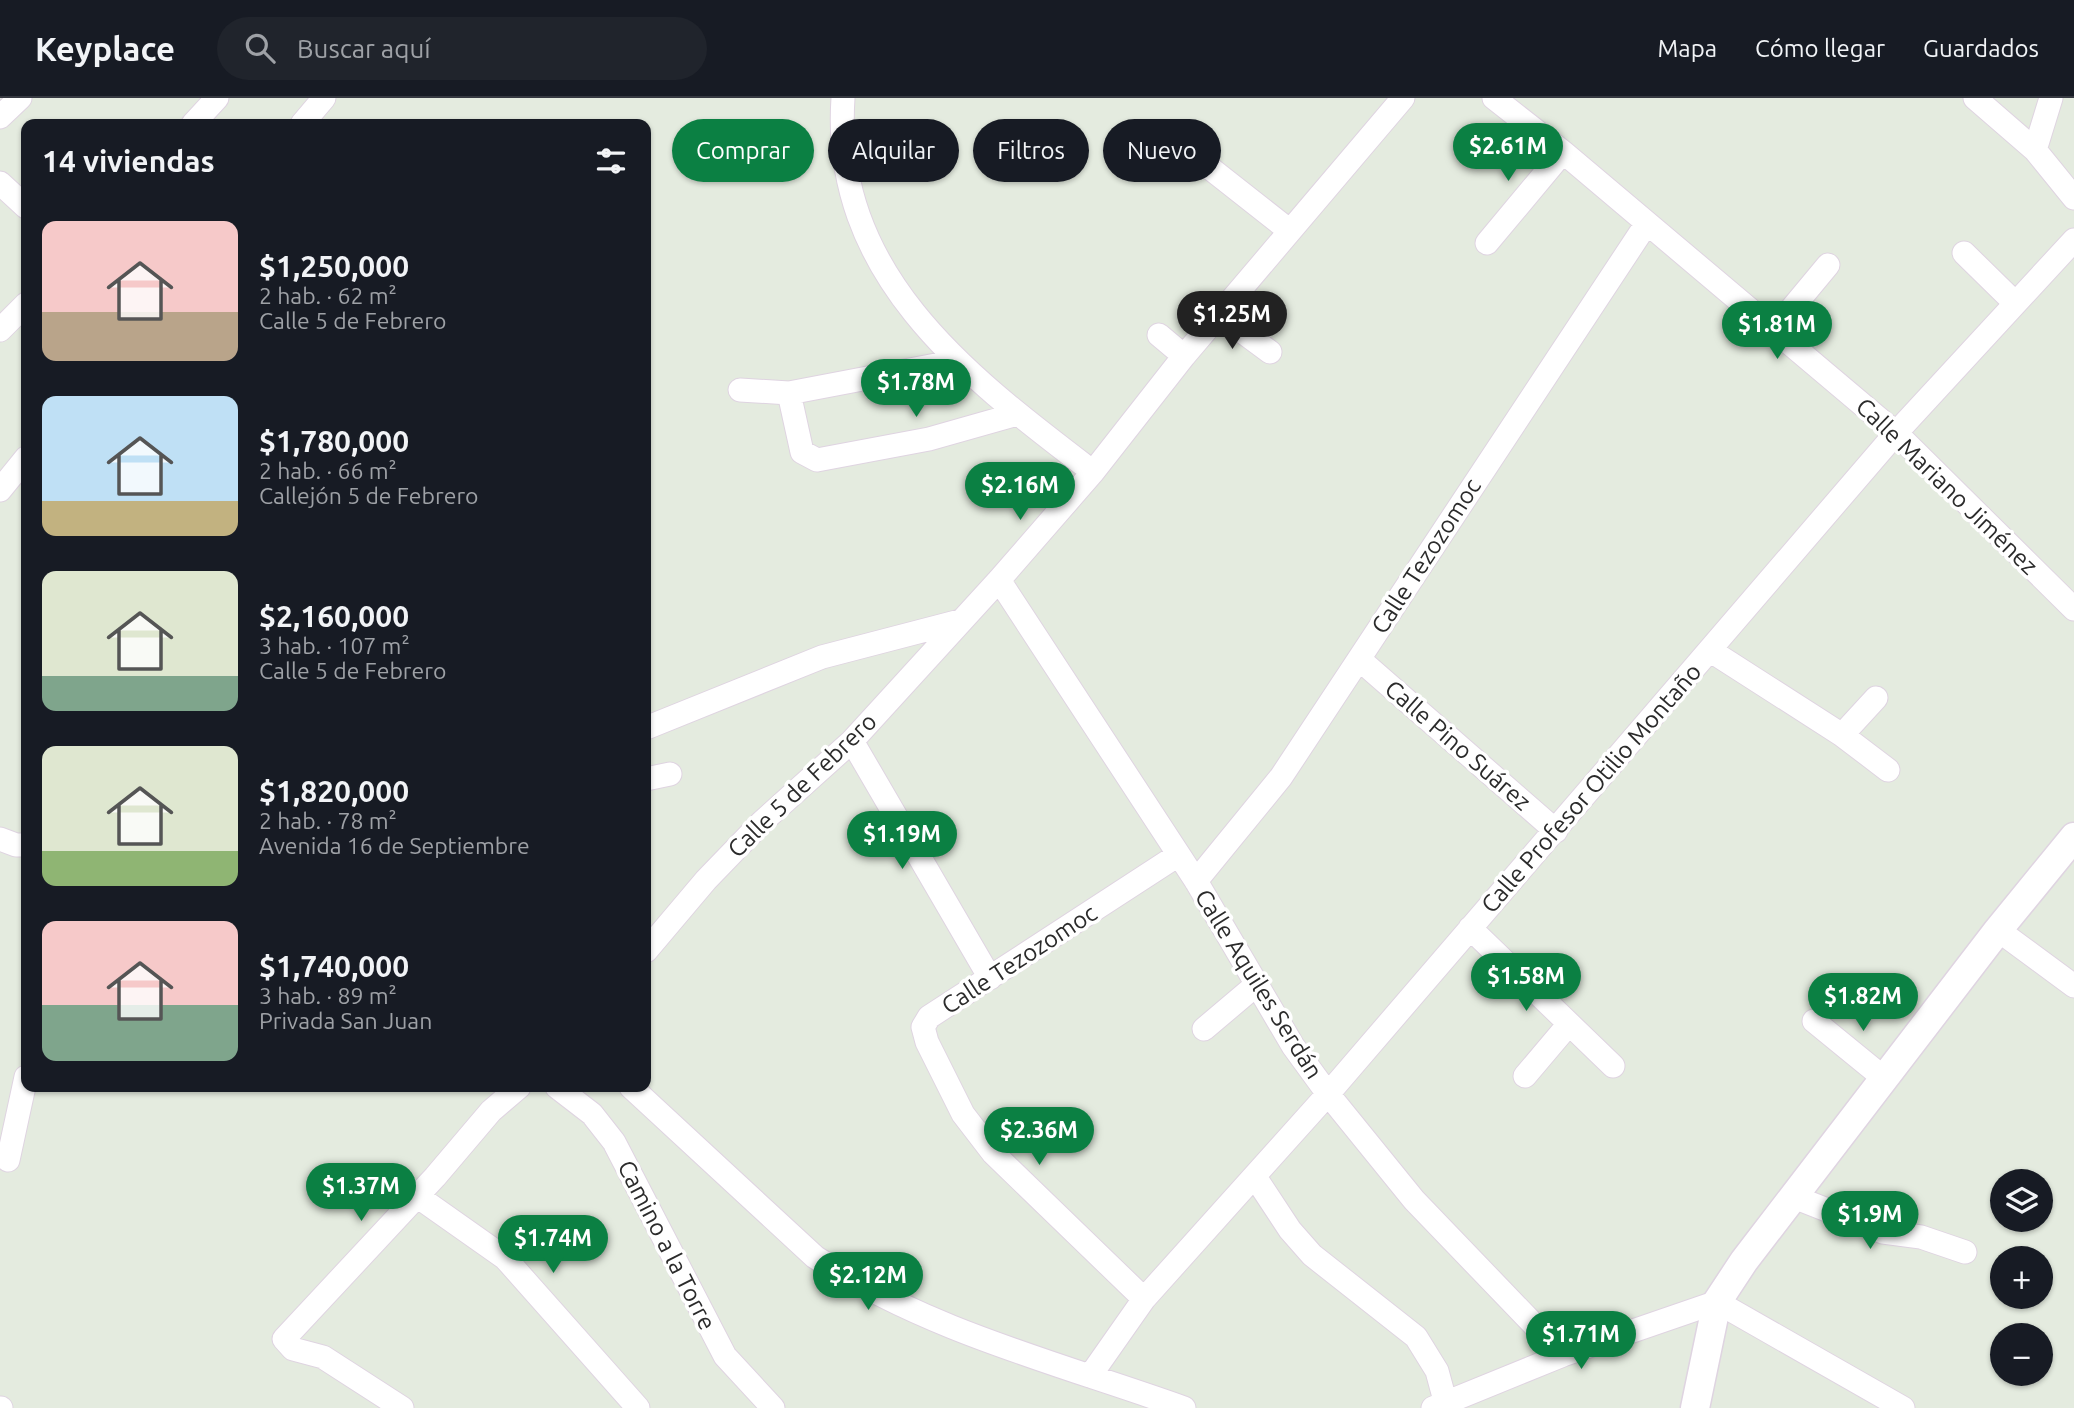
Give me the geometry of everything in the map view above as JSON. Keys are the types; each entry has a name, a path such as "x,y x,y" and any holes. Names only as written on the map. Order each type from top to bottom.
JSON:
{"street":[{"path":"0,117 20,98"},
{"path":"198,119 217,98"},
{"path":"306,119 324,98"},
{"path":"843,98 843,160 850,194 882,271 957,361 1017,414 1093,472"},
{"name":"Calle 5 de Febrero","path":"651,945 706,880 753,831 852,741 999,580 1093,472 1184,356 1403,98"},
{"name":"Calle Mariano Jiménez","path":"1494,98 1563,152 1896,433 2074,609"},
{"path":"1975,98 2035,150 2074,198"},
{"path":"2035,150 2051,98"},
{"path":"1487,243 1563,152"},
{"path":"1221,177 1290,231"},
{"path":"0,183 21,202"},
{"name":"Calle Tezozomoc","path":"1196,881 1281,777 1430,547 1647,223"},
{"name":"Calle Profesor Otilio Montaño","path":"1090,1376 1144,1299 1328,1094 1896,433 2074,240"},
{"path":"1964,253 2014,302"},
{"path":"1774,330 1828,265"},
{"path":"0,330 21,309"},
{"path":"1220,315 1270,352"},
{"path":"1160,335 1184,356"},
{"path":"740,390 789,393 957,361"},
{"path":"789,393 802,452 811,459 823,461 929,439 1017,414"},
{"path":"0,490 21,464"},
{"name":"Calle Aquiles Serdán","path":"999,580 1196,881 1293,1046 1328,1094 1415,1200 1563,1354"},
{"path":"651,726 822,657 960,621"},
{"path":"1711,651 1842,735 1888,770"},
{"name":"Calle Pino Suárez","path":"1359,659 1556,831"},
{"path":"1842,735 1876,698"},
{"path":"852,741 990,978"},
{"path":"651,778 670,774"},
{"path":"1697,1406 1717,1302 1998,929 2074,838"},
{"path":"0,839 21,845"},
{"name":"Calle Tezozomoc","path":"1144,1299 977,1134 927,1042 923,1027 929,1017 1178,855"},
{"path":"1470,928 1614,1066"},
{"path":"1998,929 2074,986"},
{"path":"1204,1029 1256,985"},
{"path":"1814,1021 1885,1079"},
{"path":"1525,1076 1569,1024"},
{"path":"8,1160 23,1092"},
{"path":"402,1408 323,1357 293,1349 284,1339 417,1196 491,1111 513,1092"},
{"name":"Camino a la Torre","path":"563,1092 592,1114 614,1142 725,1356 773,1408"},
{"path":"636,1092 815,1256 845,1276 976,1339 1184,1408"},
{"path":"1255,1177 1290,1230 1312,1255 1416,1337 1429,1353 1442,1406 1563,1354 1717,1302"},
{"path":"417,1196 505,1258 638,1408"},
{"path":"1794,1197 1883,1233 1921,1237 1965,1252"},
{"path":"1717,1302 1869,1400 1903,1408"}]}
